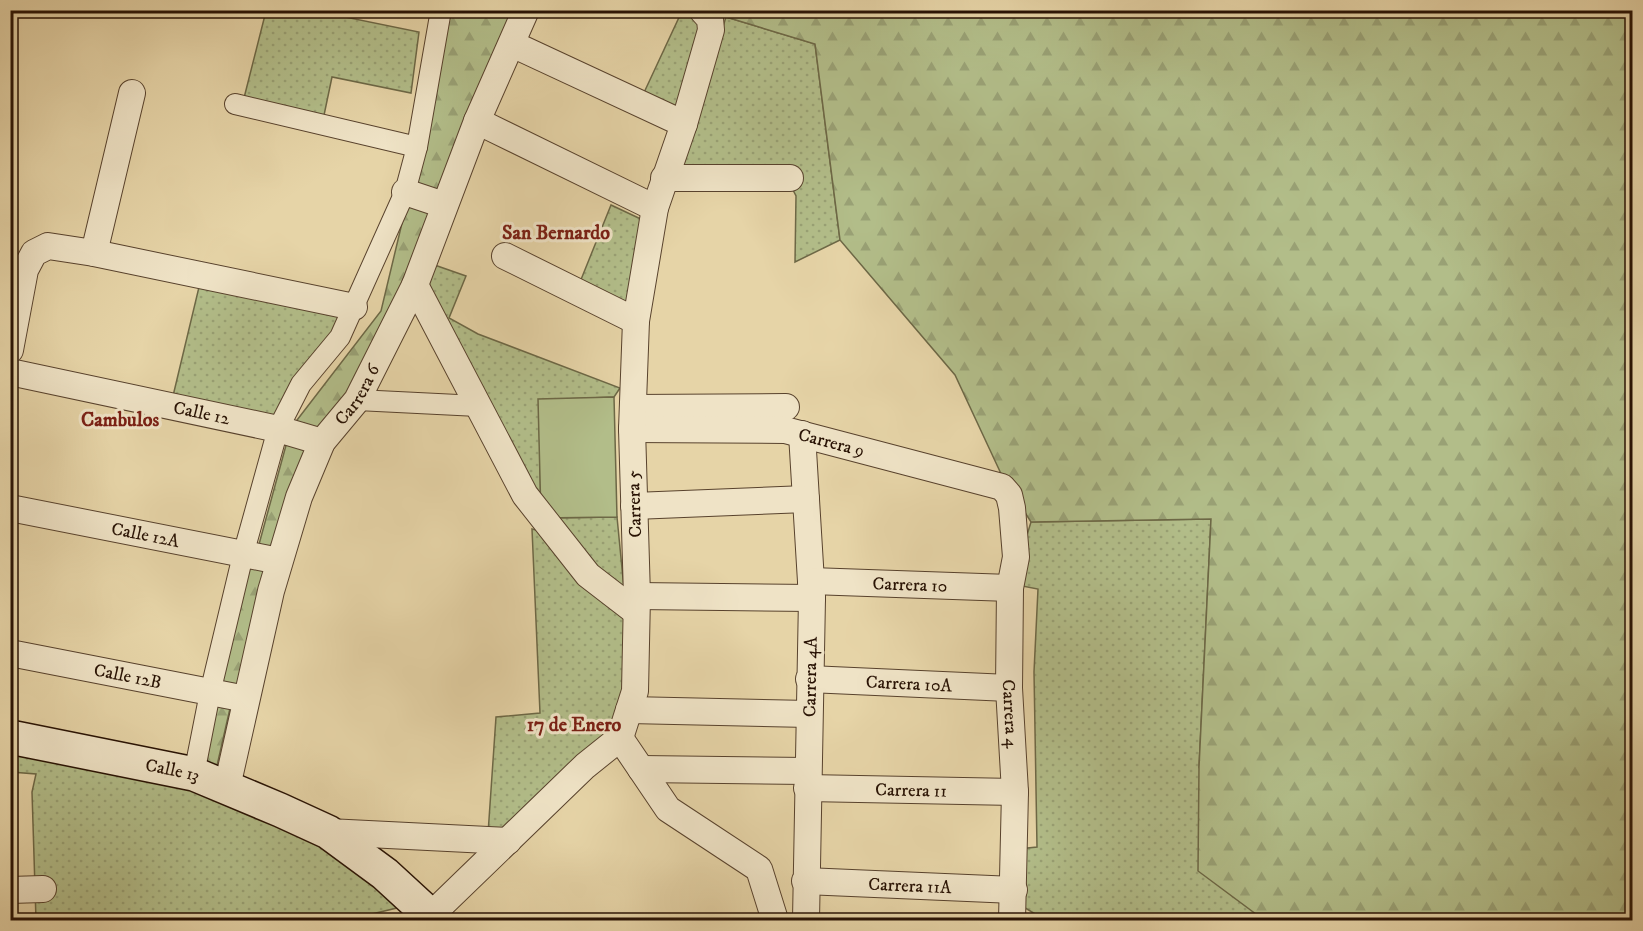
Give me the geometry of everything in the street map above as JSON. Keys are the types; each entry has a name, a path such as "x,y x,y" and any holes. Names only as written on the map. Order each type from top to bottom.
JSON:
{"main road":[{"name":"Calle 13","path":"10,737 194,774 227,787 328,832 385,874 426,919"}],"street":[{"path":"194,774 210,693 243,555 278,429 302,384 340,337 405,192 417,147 441,10"},
{"name":"Carrera 6","path":"227,787 279,561 299,497 322,442 357,400 415,285 477,121 526,10"},
{"name":"Carrera 5","path":"620,738 636,691 637,604 633,418 636,321 655,208 684,124 711,30 706,15"},
{"path":"512,44 684,124"},
{"path":"94,253 132,93"},
{"path":"236,104 417,147"},
{"path":"477,121 655,208"},
{"path":"664,178 790,178"},
{"path":"405,192 444,205"},
{"path":"10,350 25,270 34,253 48,246 94,253 354,307"},
{"path":"505,256 636,321"},
{"path":"415,285 525,495 541,518 588,575 637,604"},
{"name":"Calle 12","path":"10,372 278,429 322,442"},
{"path":"357,400 478,406"},
{"path":"633,418 786,407"},
{"name":"Carrera 9","path":"633,418 785,430 802,434 1002,487 1009,495 1012,508"},
{"name":"Carrera 4A","path":"802,434 811,589 806,921"},
{"path":"634,506 806,499"},
{"name":"Calle 12A","path":"10,508 279,561"},
{"name":"Carrera 4","path":"1012,508 1016,557 1011,588 1009,688 1014,792 1012,921"},
{"name":"Carrera 10","path":"637,604 811,589 1011,588"},
{"name":"Calle 12B","path":"10,653 246,699"},
{"name":"Carrera 10A","path":"809,679 1009,688"},
{"path":"629,710 809,714"},
{"path":"426,919 585,766 620,738 668,809 759,869 775,921"},
{"name":"Carrera 11","path":"641,769 1014,792"},
{"name":"Calle 13","path":"328,832 508,841"},
{"name":"Carrera 11A","path":"805,881 1014,890"},
{"path":"10,890 42,889"}],"green space":[{"path":"727,10 1632,11 1632,920 1264,920 1198,871 1199,767 1211,519 1031,522 1003,478 955,375 840,240 815,44 726,17"},
{"path":"266,11 341,11 340,16 419,32 411,93 332,77 323,120 244,98"},
{"path":"450,11 520,11 441,199 413,190"},
{"path":"682,11 703,19 679,114 641,99"},
{"path":"726,17 815,44 840,240 795,262 796,196 791,186 670,184 692,128"},
{"path":"408,198 439,208 379,344 320,436 294,424 381,311"},
{"path":"611,205 645,221 633,309 578,287"},
{"path":"426,262 466,276 449,318 478,334 620,388 614,397 539,400 541,518 419,281"},
{"path":"199,287 360,311 284,419 173,396"},
{"path":"614,397 617,517 541,518 538,399"},
{"path":"288,438 308,444 274,552 258,548"},
{"path":"617,517 624,589 589,567 547,518"},
{"path":"1211,519 1199,767 1264,920 1045,920 1017,903 1018,849 1037,847 1034,672 1038,589 1012,584 1031,522"},
{"path":"532,529 544,532 624,617 627,695 609,738 505,834 488,834 496,717 540,713"},
{"path":"250,567 268,571 236,691 217,686"},
{"path":"215,701 231,704 216,770 202,767"},
{"path":"10,753 171,783 265,816 346,858 401,907 355,918 36,920 32,792 36,774 11,772"}],"district":[{"name":"San Bernardo","path":"556,232"},
{"name":"Cambulos","path":"120,419"},
{"name":"17 de Enero","path":"574,724"}]}
